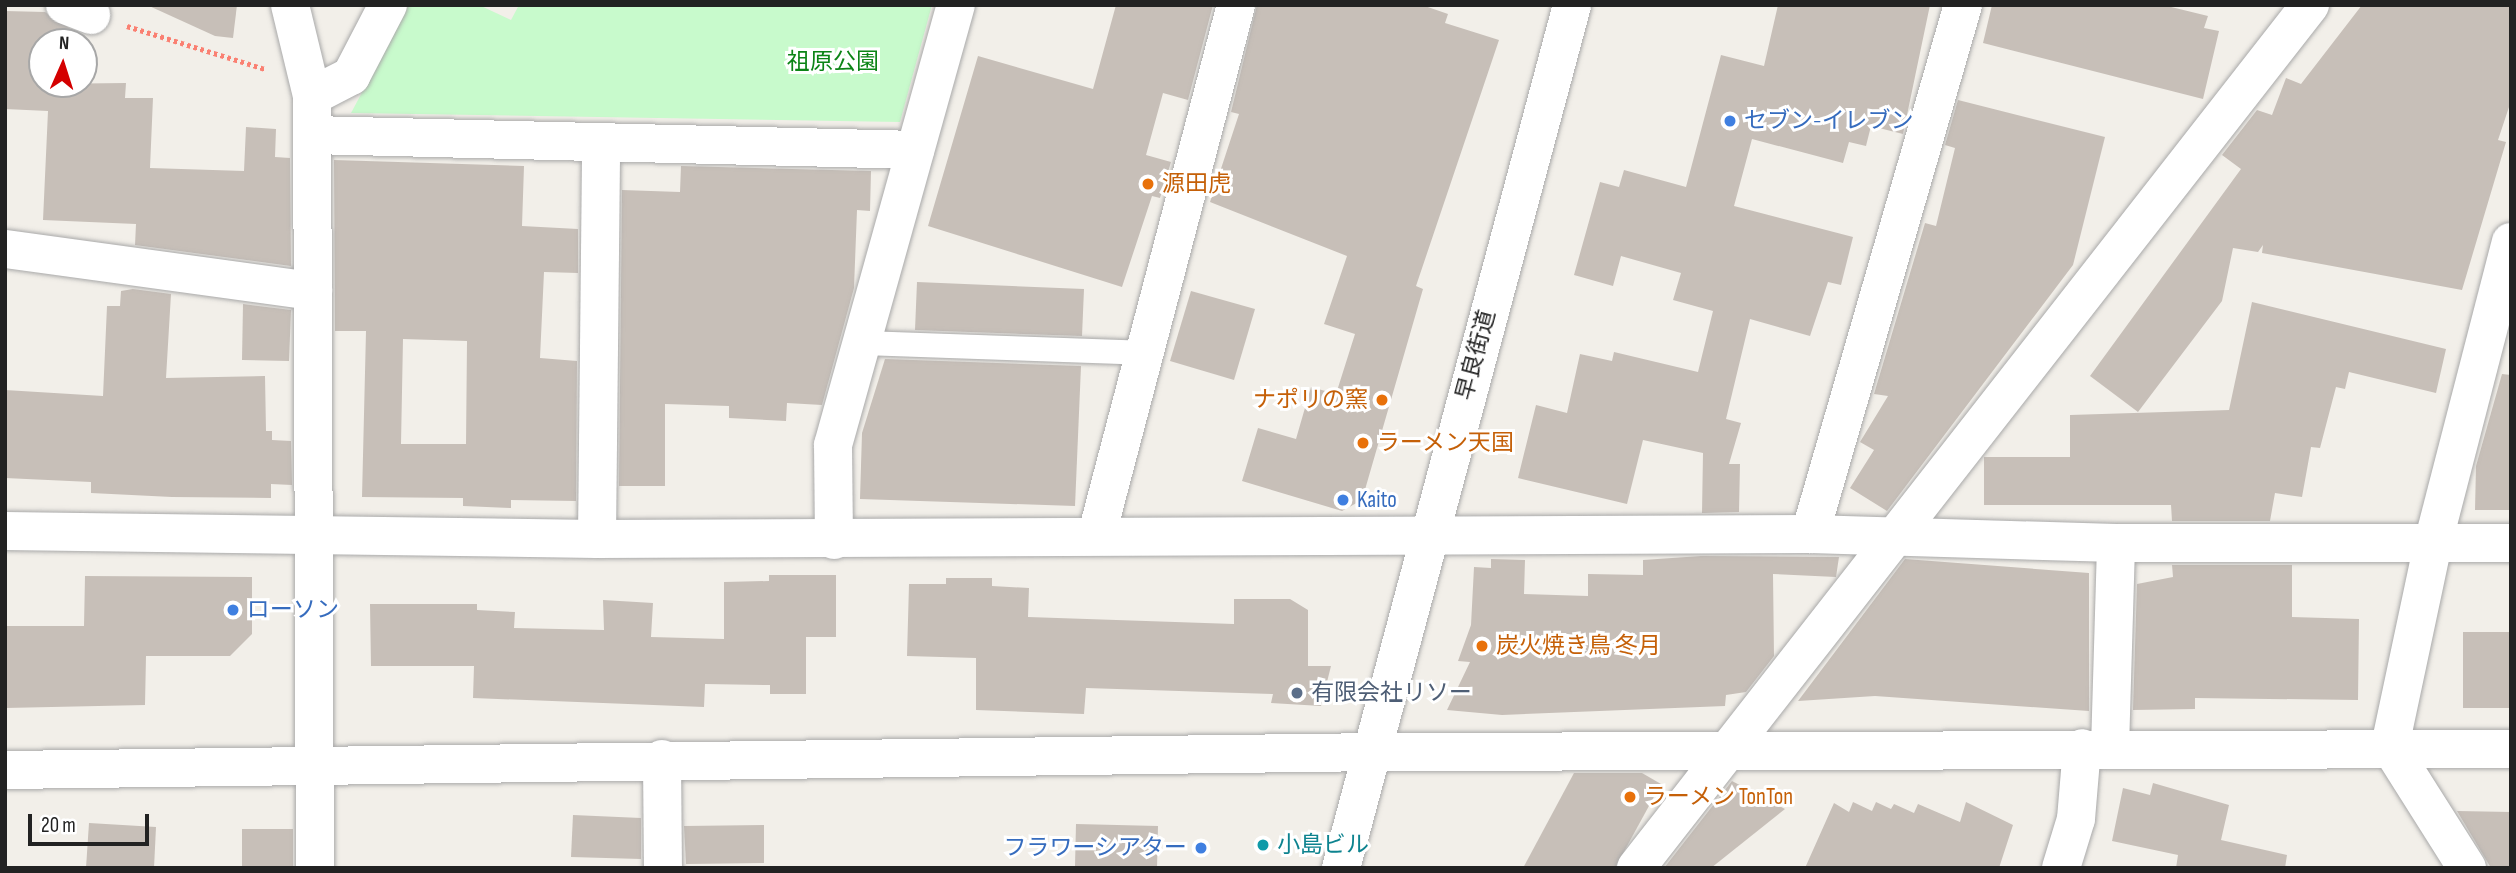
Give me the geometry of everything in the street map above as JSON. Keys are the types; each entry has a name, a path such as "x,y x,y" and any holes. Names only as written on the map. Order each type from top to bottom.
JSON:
{"street":[{"path":"290,5 311,90 315,868"},
{"path":"311,90 351,76 388,5"},
{"path":"834,540 833,445 956,5"},
{"path":"1097,534 1236,5"},
{"name":"早良街道","path":"1341,868 1373,752 1426,536 1572,5"},
{"path":"1810,534 1963,5"},
{"path":"1636,868 2310,5"},
{"path":"312,135 915,150"},
{"path":"597,539 601,144"},
{"path":"2467,868 2390,746 2433,543 2511,242"},
{"path":"5,248 313,291"},
{"path":"5,531 314,537 834,540 1097,534 1810,534 1893,540 2116,543 2511,543"},
{"path":"2061,868 2096,748 2116,543"},
{"path":"5,770 315,763 1373,752 2390,746 2511,749"},
{"path":"662,759 663,868"}],"lane":[{"path":"861,343 1145,353"}],"path":[{"path":"78,10 311,90"}],"green space":[{"name":"祖原公園","path":"409,5 479,5 511,20 519,5 932,5 900,122 351,113"}],"building":[{"path":"147,5 237,5 233,38 215,36"},
{"path":"1116,5 1213,5 1188,100 1163,93 1146,155 1171,162 1160,198 1152,196 1122,287 928,226 978,56 1093,89"},
{"path":"1257,5 1422,5 1448,14 1445,23 1499,40 1416,286 1423,289 1362,500 1342,511 1242,481 1258,428 1296,439 1311,387 1336,394 1355,334 1324,324 1347,256 1210,202 1239,114 1231,112"},
{"path":"1778,5 1930,5 1903,134 1871,126 1866,146 1849,142 1843,163 1752,139 1734,206 1853,237 1841,285 1828,282 1810,336 1750,319 1726,419 1741,423 1729,464 1740,464 1739,512 1702,513 1703,453 1643,440 1627,504 1518,478 1536,405 1567,413 1580,354 1612,361 1614,352 1698,372 1713,311 1673,300 1681,273 1621,256 1613,286 1574,275 1600,182 1619,187 1624,170 1686,187 1721,55 1764,66"},
{"path":"1992,5 2163,5 2208,16 2204,28 2219,31 2203,99 1983,43"},
{"path":"2362,5 2511,5 2511,101 2498,140 2506,142 2462,290 2262,253 2263,245 2258,252 2233,248 2222,301 2138,412 2090,376 2241,169 2222,155 2257,110 2272,115 2286,78 2301,84"},
{"path":"5,11 45,12 69,28 28,28 28,98 98,98 98,83 126,83 125,98 153,98 150,168 244,171 246,127 276,129 275,157 290,158 291,266 135,245 136,224 43,220 48,111 5,109"},
{"path":"1958,100 2105,137 2073,265 1887,511 1850,488 1874,450 1860,442 1888,396 1874,394 1925,223 1936,226 1955,148 1945,145"},
{"path":"334,160 524,166 522,226 578,229 578,273 544,272 540,358 577,361 576,501 511,500 511,508 463,506 463,498 362,497 366,331 335,331","holes":["403,339 467,341 466,444 401,444"]},
{"path":"681,166 871,171 870,211 857,210 854,288 822,405 787,403 786,421 729,418 729,406 665,404 665,486 619,486 622,190 680,192"},
{"path":"917,282 1084,289 1082,336 915,330"},
{"path":"133,289 171,294 166,378 265,376 266,431 272,431 272,440 291,441 292,485 271,484 271,498 172,497 91,493 91,482 5,478 5,390 103,396 107,306 120,306 121,291"},
{"path":"1191,291 1255,309 1234,380 1170,361"},
{"path":"2252,302 2446,349 2436,393 2349,372 2345,389 2336,387 2320,448 2311,447 2302,497 2275,493 2270,521 2172,521 2171,505 1984,505 1984,457 2070,457 2070,415 2229,410"},
{"path":"243,304 291,310 289,361 242,360"},
{"path":"885,359 1081,366 1075,506 860,499 862,433"},
{"path":"2502,374 2511,375 2511,510 2475,510 2476,466"},
{"path":"1701,556 1839,557 1836,577 1773,574 1774,656 1746,692 1726,695 1725,706 1502,715 1447,710 1470,662 1458,661 1471,625 1474,567 1491,568 1491,559 1525,560 1524,594 1588,596 1588,574 1643,575 1643,560"},
{"path":"1905,559 2089,573 2089,711 1875,696 1798,701"},
{"path":"2172,565 2292,565 2292,617 2359,619 2358,700 2195,698 2195,709 2133,710 2137,584 2173,577"},
{"path":"769,575 836,575 836,637 806,637 806,694 770,694 770,685 705,684 704,707 473,698 474,666 371,666 370,604 477,604 477,610 515,612 514,628 604,630 603,600 653,603 651,637 724,639 724,582 769,581"},
{"path":"85,576 252,577 252,634 230,656 146,656 145,705 5,708 5,626 84,626"},
{"path":"946,578 992,578 992,586 1029,588 1028,617 1234,624 1234,599 1290,599 1308,610 1308,666 1331,666 1321,706 1271,703 1273,694 1086,688 1084,714 976,710 976,658 907,656 909,584 946,584"},
{"path":"2463,632 2511,632 2511,708 2463,708"},
{"path":"1574,773 1642,773 1661,784 1615,868 1523,868"},
{"path":"1732,781 1785,809 1711,868 1664,868"},
{"path":"2153,783 2229,805 2221,840 2287,855 2285,868 2176,868 2178,855 2112,841 2123,788 2150,795"},
{"path":"1853,802 1872,811 1876,802 1891,809 1894,804 1914,813 1918,804 1960,822 1966,802 2013,825 1999,868 1805,868 1834,803 1849,812"},
{"path":"2457,811 2511,812 2511,868 2491,868"},
{"path":"573,815 641,818 641,859 571,857"},
{"path":"89,823 156,827 154,868 86,868"},
{"path":"1076,824 1158,826 1157,868 1075,866"},
{"path":"764,825 764,863 686,864 684,826"},
{"path":"242,829 293,829 293,868 242,868"}],"place":[{"name":"セブン-イレブン","path":"1730,121"},
{"name":"源田虎","path":"1148,184"},
{"name":"ナポリの窯","path":"1382,400"},
{"name":"ラーメン天国","path":"1363,443"},
{"name":"Kaito","path":"1343,500"},
{"name":"ローソン","path":"233,610"},
{"name":"炭火焼き鳥 冬月","path":"1482,646"},
{"name":"有限会社リソー","path":"1297,693"},
{"name":"ラーメン TonTon","path":"1630,797"},
{"name":"小島ビル","path":"1263,845"},
{"name":"フラワーシアター","path":"1201,848"}]}
